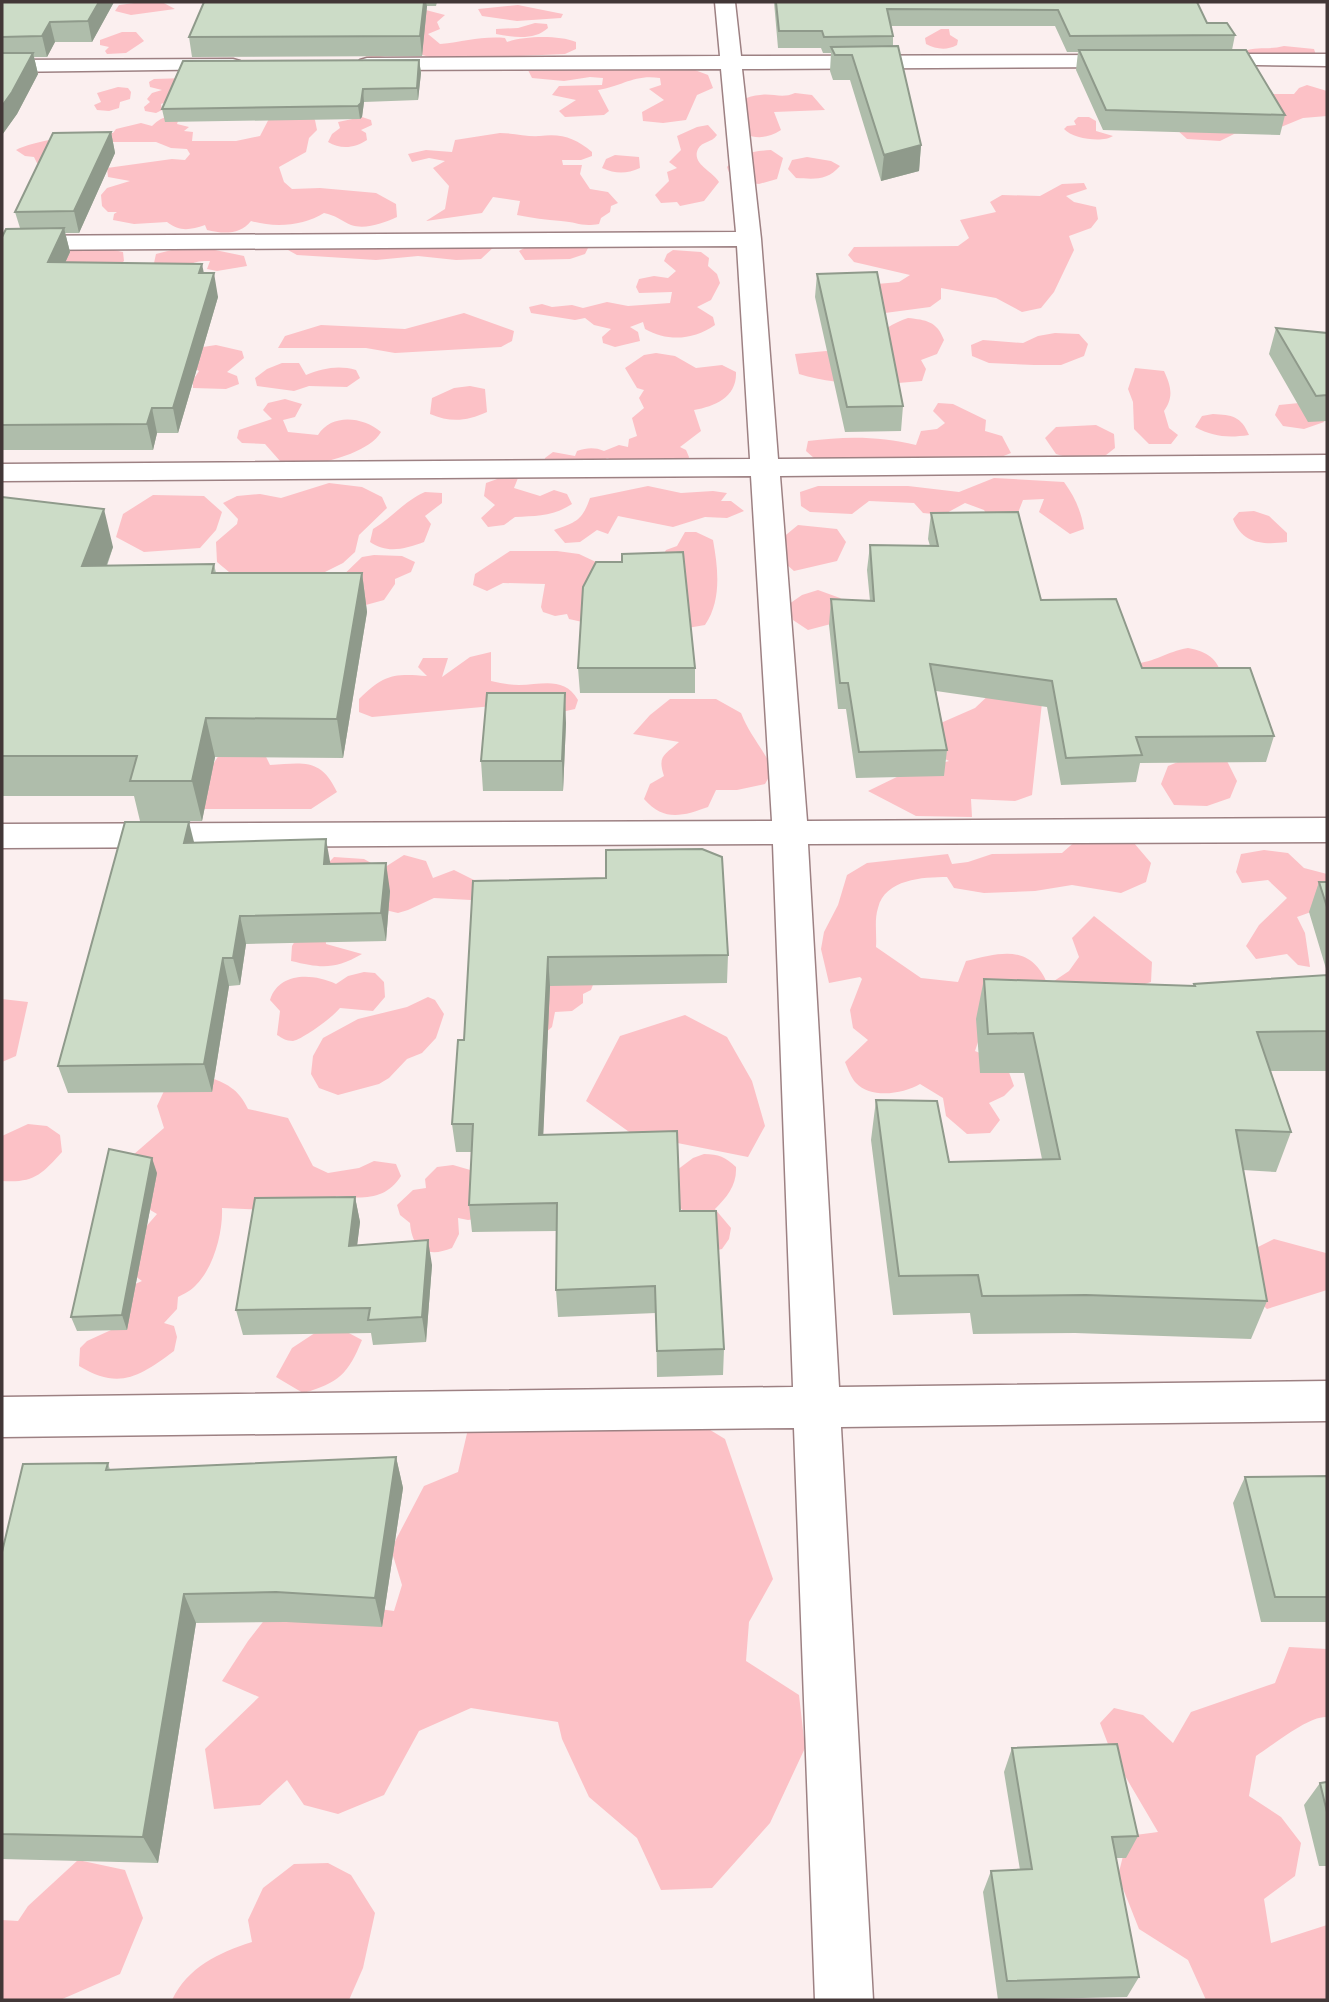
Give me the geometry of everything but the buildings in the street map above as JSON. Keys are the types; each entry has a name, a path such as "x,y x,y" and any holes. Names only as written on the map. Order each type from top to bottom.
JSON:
{"street":[{"path":"725,2 749,239 790,831 844,2000"},
{"path":"1175,61 1327,60"},
{"path":"346,64 1147,61"},
{"path":"2,66 250,65"},
{"path":"2,243 749,239"},
{"path":"2,473 1327,463"},
{"path":"2,836 1327,830"},
{"path":"2,1417 1327,1401"}],"shaded area":[{"path":"132,2 162,2 175,9 131,15 115,11 119,5 134,3"},
{"path":"518,5 563,14 561,18 517,21 482,16 478,9"},
{"path":"422,9 445,15 437,22 440,29 428,34 440,44 488,38 505,38 507,42 523,38 551,37 576,42 576,49 565,54 495,57 483,60 436,59 409,51 375,58 348,53"},
{"path":"535,23 547,24 548,28 530,36 496,34 496,29 518,28"},
{"path":"941,29 949,29 950,35 958,40 957,45 941,49 926,44 925,38"},
{"path":"122,32 136,32 144,41 126,53 107,54 105,51 109,47 100,45 100,40"},
{"path":"1284,46 1314,49 1316,55 1249,57 1244,51 1274,48"},
{"path":"539,60 687,67 708,75 713,88 697,95 686,120 663,123 643,121 642,112 664,100 649,89 661,85 660,78 651,77 598,90 609,111 604,115 565,117 559,111 576,100 552,95 559,86 602,85 603,78 564,81 532,78 528,70"},
{"path":"185,78 180,97 161,104 162,110 156,113 145,111 144,107 150,102 147,99 152,93 162,90 150,87 149,82 154,79"},
{"path":"1307,85 1327,91 1327,116 1303,118 1281,127 1234,134 1220,141 1187,139 1176,129 1256,94 1294,94"},
{"path":"118,87 128,88 131,92 130,99 120,102 119,108 97,110 94,105 101,102 97,93"},
{"path":"795,93 812,95 825,110 774,112 781,130 768,136 750,136 730,129 725,107 756,96 786,96"},
{"path":"302,106 315,120 317,130 309,138 306,152 279,167 284,182 292,189 320,188 376,193 396,204 397,217 362,227 324,213 307,221 289,224 269,225 251,221 242,229 225,233 207,230 205,225 185,229 167,222 134,224 113,220 117,212 108,212 102,206 101,195 107,188 130,181 108,177 107,168 172,159 185,160 190,154 187,149 171,148 156,142 110,142 52,166 37,163 34,157 25,156 16,150 63,137 113,133 116,129 141,123 152,126 171,116 179,118 177,124 189,127 184,131 193,132 192,141 236,141 260,136 273,111"},
{"path":"362,117 371,120 372,125 361,130 366,133 367,140 348,147 328,142 332,134 340,128 338,122"},
{"path":"1078,117 1089,117 1096,121 1096,131 1113,136 1088,139 1064,129 1076,125 1074,121"},
{"path":"708,125 717,135 700,146 697,159 719,182 704,201 680,206 677,202 661,203 655,195 669,181 667,172 677,168 669,162 681,150 677,136"},
{"path":"500,133 555,135 580,143 592,152 592,156 581,160 562,160 563,165 582,165 580,174 590,189 608,192 618,203 611,206 610,212 601,218 599,224 593,225 517,215 520,201 493,197 482,213 426,221 445,209 449,186 433,168 445,161 429,158 412,162 408,154 426,150 452,152 455,140"},
{"path":"771,150 783,158 777,179 759,184 732,181 727,167 731,162 747,154"},
{"path":"615,155 639,157 640,168 621,172 602,168 606,159"},
{"path":"807,157 831,161 840,166 825,177 796,178 788,169 792,160"},
{"path":"1084,183 1087,189 1066,196 1074,202 1096,207 1098,219 1091,228 1069,236 1074,250 1054,292 1041,308 1022,312 996,298 941,288 941,299 930,307 885,313 877,284 899,282 910,275 854,262 848,255 854,247 958,246 969,238 960,220 996,212 990,202 1002,195 1040,196 1062,184"},
{"path":"490,232 496,245 481,259 456,260 418,256 376,260 297,255 288,250 297,238"},
{"path":"531,244 579,245 588,248 585,254 570,259 525,260 519,251"},
{"path":"191,245 244,256 247,266 217,271 207,269 210,261 172,268 154,263 156,254"},
{"path":"63,247 104,248 123,252 124,261 103,277 44,255"},
{"path":"673,250 701,252 709,258 708,266 717,274 720,283 711,300 697,307 713,317 715,325 698,334 680,338 663,336 645,329 643,322 630,327 638,332 640,341 615,347 603,343 602,337 611,329 594,325 585,318 575,320 531,313 529,307 542,304 583,308 607,302 628,306 670,303 672,292 639,293 636,287 639,279 654,276 668,278 676,271 664,261 667,254"},
{"path":"464,313 514,331 512,341 501,347 395,353 366,348 278,348 285,336 321,325 405,329"},
{"path":"908,318 934,325 944,340 937,354 921,360 926,369 922,381 860,384 799,374 795,354 826,351 859,356 880,333"},
{"path":"1055,333 1079,334 1088,344 1084,356 1061,365 1034,365 989,363 972,356 971,345 983,340 1023,343 1038,336"},
{"path":"216,345 242,351 244,358 227,372 237,376 239,384 226,389 193,388 193,380 199,371 184,361 203,347"},
{"path":"656,353 675,356 696,368 722,365 736,372 729,394 717,403 694,410 701,431 680,447 686,450 689,457 687,463 618,462 607,458 600,464 544,464 545,458 553,452 575,456 577,451 584,449 604,451 619,445 628,447 629,439 637,436 632,418 644,408 639,398 644,390 637,388 625,368 644,355"},
{"path":"282,363 299,363 306,375 331,368 349,368 356,370 360,378 347,387 309,386 294,391 257,386 255,378"},
{"path":"1135,368 1164,371 1170,391 1164,411 1169,428 1178,435 1171,444 1149,444 1134,429 1133,402 1128,389"},
{"path":"470,386 485,389 487,412 459,420 430,414 432,398 454,388"},
{"path":"285,399 302,404 295,417 283,420 288,432 318,435 331,423 348,420 366,423 381,432 369,444 351,454 313,464 280,461 265,444 242,443 237,438 239,430 272,419 263,410 268,403"},
{"path":"938,403 953,404 986,420 985,431 1002,436 1011,453 976,467 815,459 806,451 808,441 835,438 876,438 916,445 921,431 937,429 945,423 933,411"},
{"path":"1299,403 1320,413 1324,422 1304,429 1283,426 1275,415 1279,405"},
{"path":"1213,414 1239,420 1249,435 1221,436 1195,427 1202,416"},
{"path":"1096,425 1114,434 1115,448 1101,459 1076,460 1056,454 1045,438 1056,427"},
{"path":"500,478 518,478 514,488 540,496 554,490 567,494 572,504 552,513 515,517 504,525 488,527 481,518 495,505 484,496 486,483"},
{"path":"994,478 1064,482 1077,504 1084,529 1070,534 1039,512 1044,499 1023,500 1016,518 990,520 984,510 965,503 943,515 923,513 914,503 869,501 852,514 810,512 801,506 800,492 818,486 908,486 959,492"},
{"path":"329,483 362,487 382,497 387,508 359,535 355,552 343,563 325,572 324,582 274,573 229,572 217,562 216,542 237,524 238,519 223,503 237,496 260,494 281,498"},
{"path":"648,486 681,493 727,493 721,501 731,501 744,511 727,518 705,517 673,527 618,516 608,534 597,530 580,542 565,543 554,530 577,520 590,498"},
{"path":"425,492 442,493 442,503 425,516 431,524 424,542 390,549 370,542 373,529"},
{"path":"153,495 204,496 222,512 216,530 200,548 144,552 116,537 123,514"},
{"path":"1254,511 1269,516 1287,533 1287,542 1262,543 1242,534 1233,519 1239,512"},
{"path":"798,525 837,529 846,542 837,561 794,571 786,564 781,539"},
{"path":"685,532 696,532 713,540 717,573 716,595 705,625 654,630 602,625 569,619 567,614 555,616 543,612 541,607 545,584 503,583 487,591 473,585 475,574 510,551 579,554 615,571 662,557 666,550 677,546"},
{"path":"402,556 415,562 411,572 395,579 395,584 384,600 344,611 335,583 362,557"},
{"path":"818,590 840,598 853,610 850,619 808,630 793,620 789,604 802,595"},
{"path":"1188,648 1211,657 1218,665 1223,678 1175,693 1132,664 1148,661"},
{"path":"491,652 491,681 516,685 559,685 572,692 578,700 575,709 557,713 493,706 372,717 359,712 359,699 382,680 405,675 427,676 418,667 423,658 448,658 442,677 470,657"},
{"path":"1045,675 1032,795 1015,801 971,799 972,817 916,816 868,791 905,773 949,761 927,750 911,736 975,708 1008,677"},
{"path":"670,699 716,699 741,713 773,770 765,784 737,790 716,790 708,807 690,813 666,814 651,806 644,799 650,784 664,776 662,759 679,742 633,734 650,715"},
{"path":"254,732 270,765 302,764 318,768 325,773 337,792 311,809 184,809 221,752"},
{"path":"1190,757 1225,757 1237,781 1230,798 1207,806 1174,805 1161,784 1168,766"},
{"path":"1107,837 1134,843 1151,863 1146,882 1121,893 1072,885 1035,891 984,893 954,888 947,877 916,879 897,885 882,898 876,917 876,947 921,978 958,982 966,961 992,955 1015,954 1033,963 1048,985 1069,971 1079,957 1072,938 1094,916 1152,962 1151,982 979,1039 975,1051 1006,1064 1014,1086 1004,1096 989,1103 1000,1120 990,1133 967,1134 946,1116 943,1098 920,1084 896,1092 878,1093 856,1083 845,1062 868,1040 853,1028 850,1010 862,979 860,977 829,983 821,949 824,932 838,905 847,875 867,863 948,854 952,864 992,854 1062,853 1078,839"},
{"path":"1264,850 1288,853 1304,868 1327,874 1325,907 1297,917 1305,933 1310,967 1298,965 1287,954 1256,959 1246,946 1259,925 1287,898 1268,880 1242,883 1236,872 1241,854"},
{"path":"404,855 426,861 433,878 454,870 482,884 471,900 434,898 398,913 381,909 325,929 326,944 362,954 343,963 319,966 291,961 292,946 304,926 315,877 334,857 364,859 382,869"},
{"path":"364,972 375,973 384,982 385,997 373,1011 340,1008 318,1027 298,1039 293,1041 277,1035 280,1011 270,1000 281,984 297,977 307,977 336,984 348,976"},
{"path":"597,974 591,990 583,994 583,1003 572,1011 555,1012 552,1027 544,1034 502,994"},
{"path":"428,997 435,1000 444,1014 436,1038 422,1053 407,1059 389,1078 379,1084 338,1095 319,1088 311,1074 313,1056 323,1038 358,1019 407,1007"},
{"path":"2,999 28,1002 16,1056 2,1062"},
{"path":"685,1015 727,1037 752,1081 765,1126 748,1157 632,1134 586,1101 620,1036"},
{"path":"206,1076 231,1088 248,1109 288,1118 313,1166 328,1173 359,1168 374,1161 396,1164 401,1176 381,1194 355,1198 336,1196 332,1213 222,1208 219,1238 208,1269 194,1287 178,1297 177,1309 164,1323 174,1326 177,1337 174,1351 150,1368 128,1377 117,1379 93,1373 79,1366 80,1348 87,1341 122,1325 126,1288 142,1281 132,1274 144,1229 157,1214 145,1207 133,1155 164,1128 157,1106 164,1091"},
{"path":"28,1124 47,1126 60,1135 62,1152 48,1167 30,1179 2,1181 2,1136"},
{"path":"704,1154 721,1157 736,1167 730,1190 715,1209 731,1228 729,1239 722,1249 704,1253 690,1216 674,1203 673,1173 693,1158"},
{"path":"453,1165 498,1178 489,1217 468,1220 458,1218 459,1234 452,1248 429,1252 414,1240 410,1223 400,1215 397,1205 413,1190 426,1188 425,1179 437,1167"},
{"path":"1274,1239 1326,1253 1327,1290 1267,1309 1226,1272 1252,1250"},
{"path":"330,1323 362,1340 341,1376 303,1393 276,1377 292,1348"},
{"path":"570,1388 646,1391 725,1439 773,1579 749,1622 746,1661 799,1695 805,1748 770,1823 712,1888 661,1890 637,1838 589,1797 562,1739 558,1722 471,1708 419,1731 384,1795 338,1814 304,1805 287,1780 260,1805 214,1809 205,1749 259,1697 222,1681 277,1604 342,1604 394,1611 402,1585 391,1549 424,1486 458,1472 468,1429 508,1391"},
{"path":"1289,1647 1327,1649 1327,1717 1310,1721 1256,1756 1249,1796 1281,1817 1301,1843 1295,1876 1264,1899 1271,1943 1327,1925 1327,2000 1206,2000 1188,1960 1139,1929 1118,1876 1128,1836 1158,1832 1111,1752 1100,1723 1114,1708 1143,1715 1173,1743 1191,1712 1275,1683"},
{"path":"78,1860 125,1870 143,1918 120,1974 60,2000 2,2000 2,1920 18,1921 28,1906"},
{"path":"328,1863 351,1875 375,1913 363,1968 349,2000 172,2000 195,1970 216,1956 252,1942 248,1920 263,1888 294,1864"}]}
